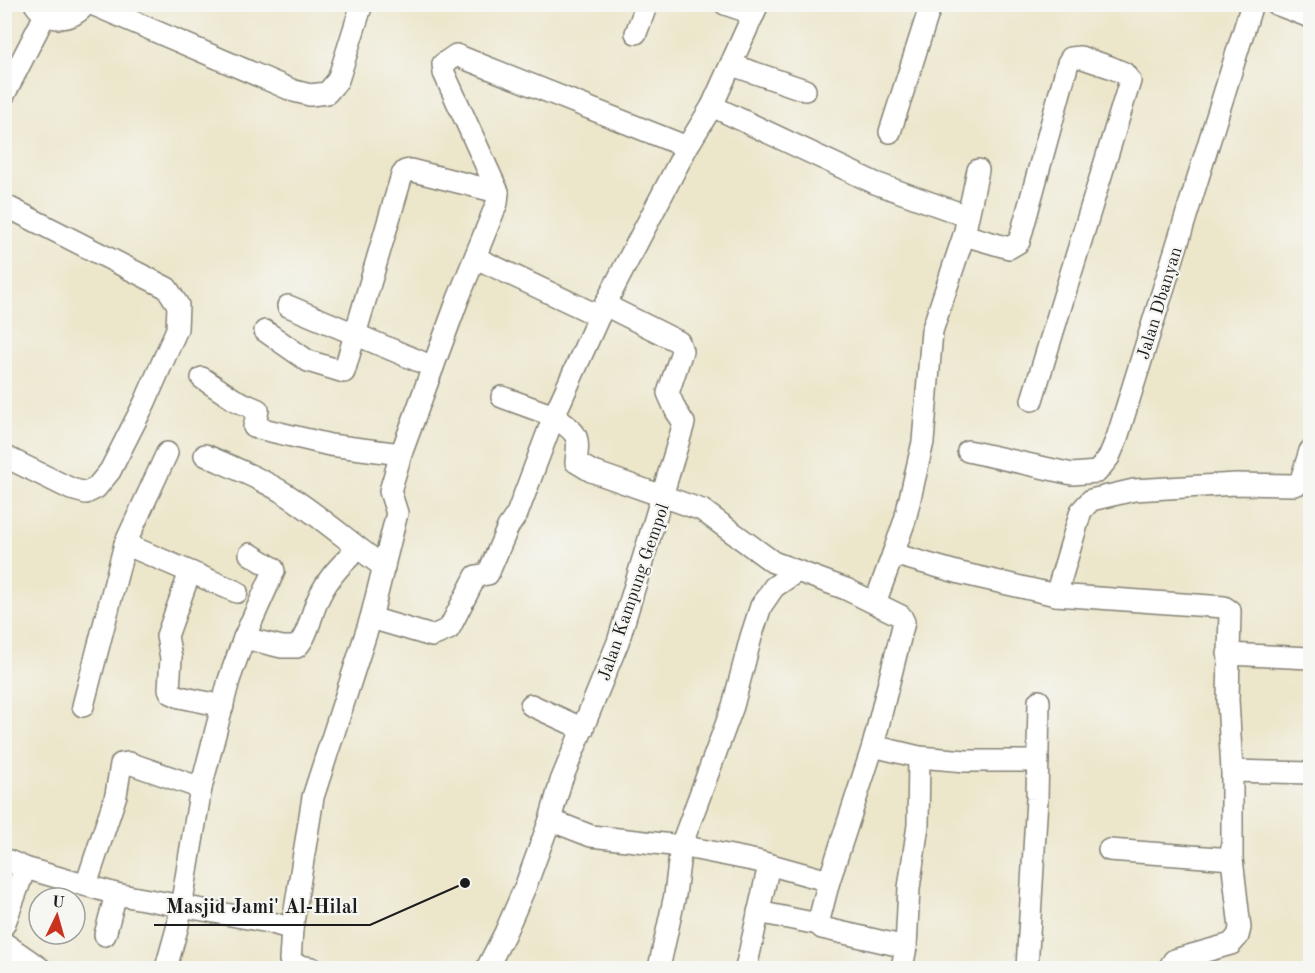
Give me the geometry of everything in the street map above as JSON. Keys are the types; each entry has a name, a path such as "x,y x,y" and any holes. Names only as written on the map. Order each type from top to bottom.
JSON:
{"street":[{"path":"4,95 40,10 57,19 69,18 80,12 86,4"},
{"path":"92,4 294,91 310,95 327,93 338,80 362,4"},
{"path":"636,33 647,4"},
{"path":"371,618 432,636 449,629 476,576 488,574 508,527 517,514 554,417 602,311 687,147 712,106 756,9 725,4"},
{"path":"890,132 931,4"},
{"name":"Jalan Dbanyan","path":"968,451 1072,474 1097,472 1109,457 1252,4"},
{"path":"1276,4 1311,17"},
{"path":"312,969 295,965 290,960 292,929 313,797 371,618 397,513 390,491 401,454 497,203 498,192 444,73 443,64 456,55 687,147"},
{"path":"712,106 1009,248 1020,242 1071,58 1080,57 1124,73 1130,81 1032,400"},
{"path":"732,65 805,90"},
{"path":"265,331 308,362 342,372 346,370 354,335 405,171 410,170 498,192"},
{"path":"875,603 905,520 923,442 932,331 965,225 978,170"},
{"path":"4,205 167,288 178,305 177,329 150,392 110,471 96,488 86,493 71,489 4,456"},
{"path":"476,258 679,342 682,351 668,393 684,423 663,496 591,471 576,462 579,441 573,431 554,417 502,397"},
{"path":"288,306 433,367"},
{"path":"202,378 235,400 258,410 254,427 330,445 401,454"},
{"path":"83,706 125,544 166,453"},
{"path":"205,455 249,474 286,494 384,567"},
{"path":"1056,595 1082,511 1091,500 1134,490 1236,484 1294,485 1300,483 1309,464"},
{"name":"Jalan Kampung Gempol","path":"487,969 506,933 526,885 561,781 618,642 663,496 702,510 773,562 846,589 901,616 904,621 873,746 829,881 818,924"},
{"path":"125,544 237,592"},
{"path":"244,638 282,647 297,647 307,632 320,594 339,564 358,549"},
{"path":"166,969 178,925 201,788 229,680 244,638 274,571 250,554"},
{"path":"893,554 960,573 1056,595 1224,608 1231,614 1228,700 1232,771 1232,859 1240,927 1238,936 1232,944 1174,960 1169,969"},
{"path":"190,572 167,636 171,658 169,689 171,693 180,696 224,706"},
{"path":"659,969 675,895 681,846 733,706 761,606 774,586 796,572"},
{"path":"1228,654 1311,658"},
{"path":"1027,969 1039,701"},
{"path":"531,705 584,729"},
{"path":"873,746 919,757 1038,761"},
{"path":"902,969 906,947 909,888 918,825 919,757"},
{"path":"86,885 116,795 121,764 129,763 201,788"},
{"path":"1232,771 1311,773"},
{"path":"550,819 591,836 681,846 829,881"},
{"path":"1108,850 1232,859"},
{"path":"4,859 25,868 116,894 181,904 292,929"},
{"path":"746,969 769,865"},
{"path":"4,925 25,868"},
{"path":"105,935 116,894"},
{"path":"758,912 818,924 822,927 906,947"},
{"path":"4,943 40,969"}],"place":[{"name":"Masjid Jami' Al-Hilal","path":"465,883"}]}
